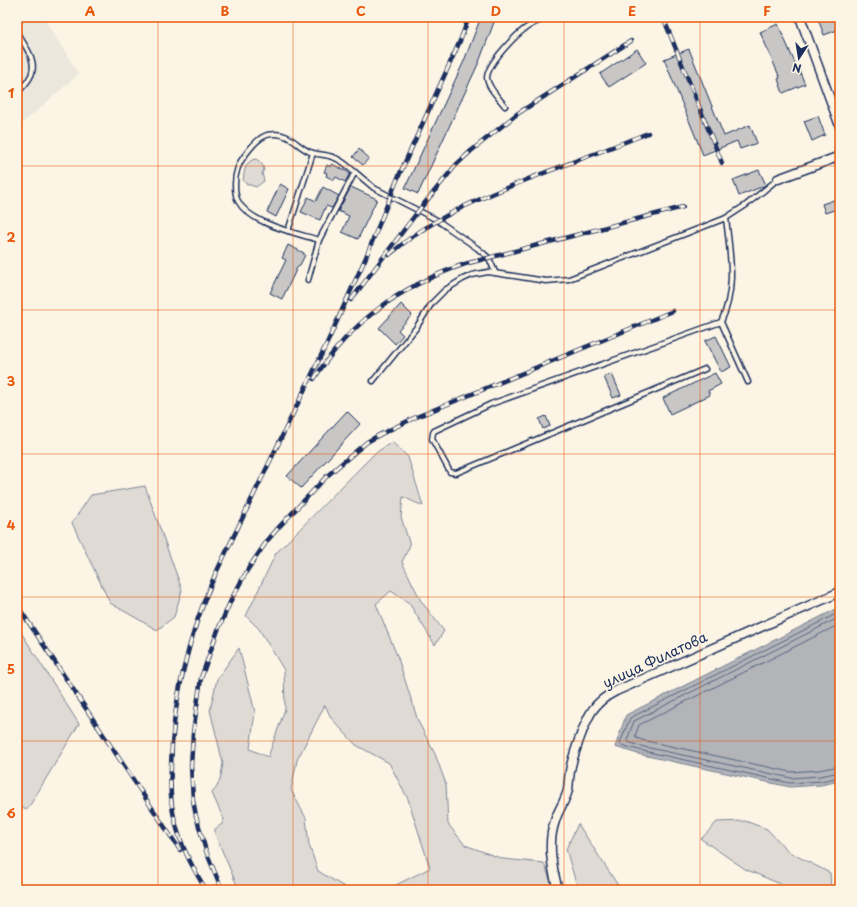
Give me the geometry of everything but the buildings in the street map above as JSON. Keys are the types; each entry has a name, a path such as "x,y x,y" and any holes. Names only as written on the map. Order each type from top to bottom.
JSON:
{"street":[{"path":"800,17 840,126"},
{"path":"778,179 840,156"},
{"name":"улица Филатова","path":"558,890 551,858 552,828 566,796 571,765 581,736 588,717 596,705 605,696 616,690 840,592"}],"lane":[{"path":"505,106 489,86 487,78 488,71 517,34 529,26 548,17"},
{"path":"17,32 30,54 33,67 30,78 17,93"},
{"path":"319,240 263,222 242,207 237,199 235,193 236,172 242,160 256,142 269,134 286,136 308,151 334,157 374,188 438,220 489,258 495,272"},
{"path":"288,231 313,153"},
{"path":"308,280 319,240 355,172"},
{"path":"373,380 416,328 432,303 445,290 463,279 472,275 495,272 546,281 569,279 726,218 746,205 778,179"},
{"path":"726,218 731,260 731,287 728,304 721,322 748,382"},
{"path":"704,369 456,473 450,472 432,439 432,432 484,407 721,322"}],"shaded area":[{"path":"17,17 43,17 79,74 17,128"},
{"path":"256,159 263,167 264,170 262,173 264,181 256,187 243,181 247,164"},
{"path":"392,442 408,457 423,506 403,497 401,517 410,545 402,562 421,601 444,631 435,645 409,603 391,591 376,604 398,658 418,721 435,754 446,784 448,824 465,845 503,859 544,863 554,890 386,890 430,868 408,799 389,763 356,745 331,718 325,705 297,760 291,790 306,818 309,845 318,871 346,888 353,890 239,890 215,834 215,829 222,824 224,820 212,793 217,787 221,776 223,763 210,710 217,679 239,648 255,712 250,749 268,757 285,709 284,670 259,629 246,616 276,553 374,454"},
{"path":"145,486 182,590 174,617 157,630 110,603 72,523 91,495"},
{"path":"17,626 79,724 27,810 17,805"},
{"path":"745,821 767,829 789,852 830,873 831,890 784,890 780,884 745,869 701,839 717,822"},
{"path":"578,824 621,890 578,890 566,849"}],"water":[{"path":"840,607 840,781 821,785 790,787 638,754 615,747 626,715"}],"railway":[{"path":"206,890 192,865 181,840 173,814 171,794 172,743 175,719 184,669 197,621 215,575 328,341 366,257 397,180 460,41 469,17"},
{"path":"663,17 722,163"},
{"path":"351,300 419,210 456,165 471,151 517,114 631,41"},
{"path":"389,255 421,231 471,203 648,133"},
{"path":"314,379 328,358 361,323 379,308 420,283 465,264 683,207"},
{"path":"222,890 206,851 193,800 191,766 193,733 201,678 218,630 232,598 248,569 267,541 327,476 367,442 381,434 414,418 673,311"},
{"path":"17,605 180,850"}]}
